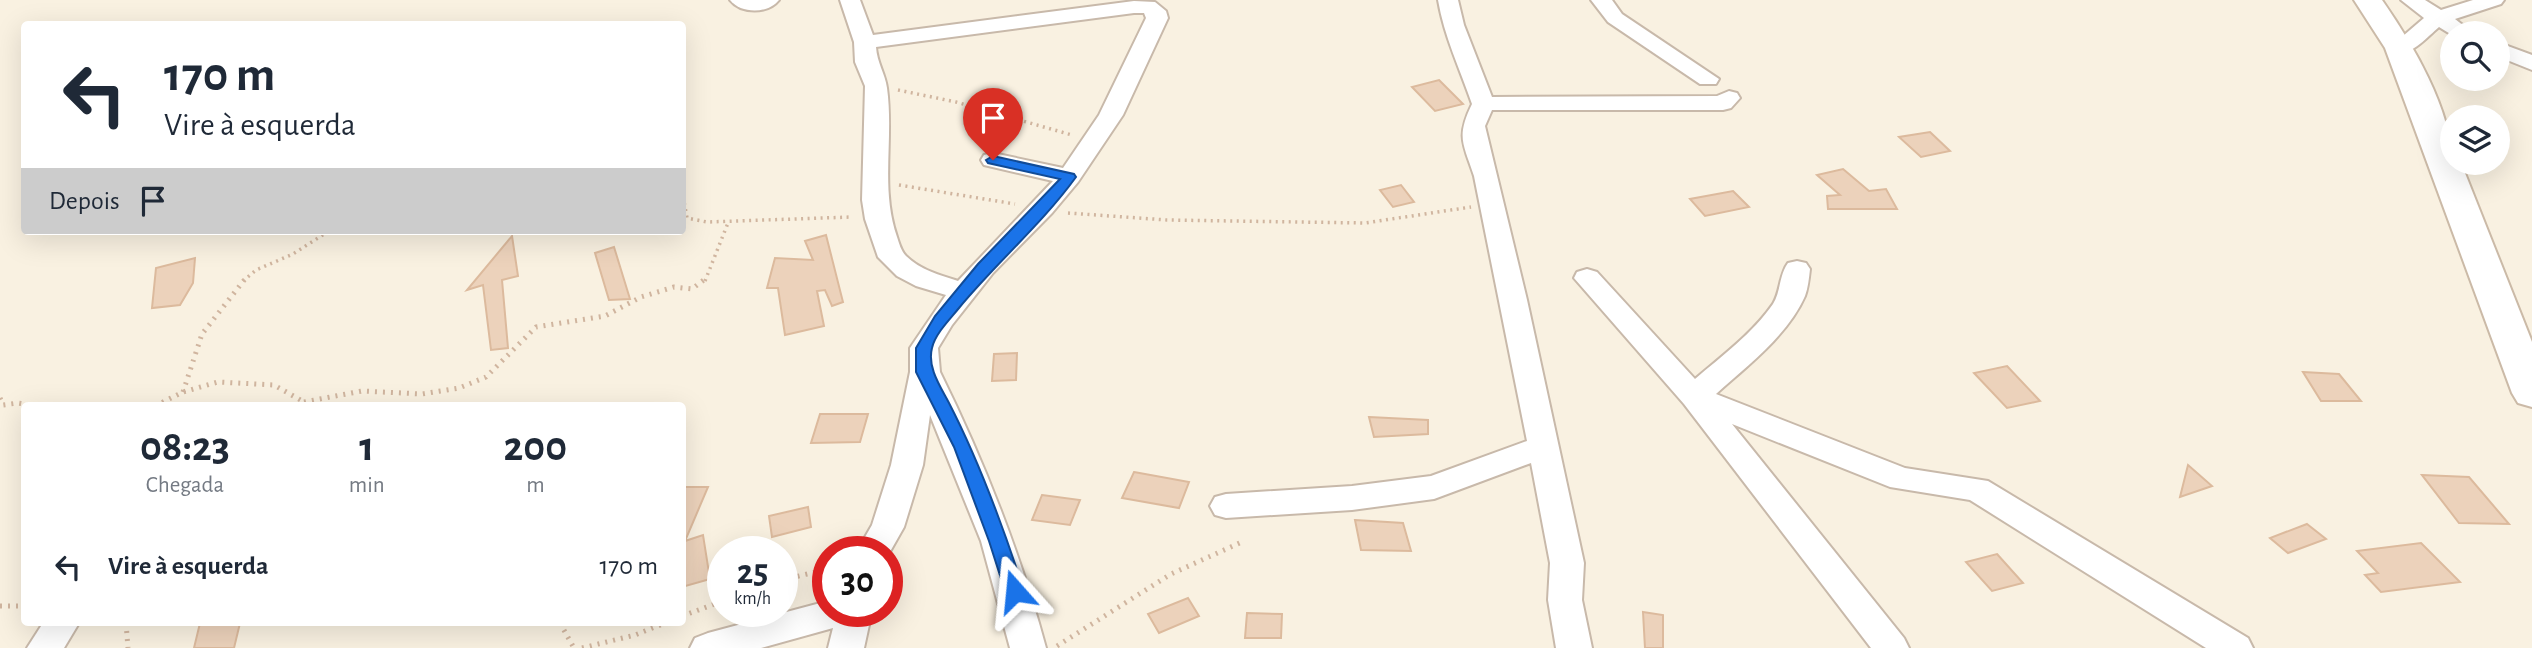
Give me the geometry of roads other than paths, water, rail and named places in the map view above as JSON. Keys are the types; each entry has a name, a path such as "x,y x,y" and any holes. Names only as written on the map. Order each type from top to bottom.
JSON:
{"main road":[{"path":"2368,0 2400,48 2532,393"}],"street":[{"path":"740,0 757,5 769,0"},
{"path":"850,0 865,42 866,62 876,86 874,181 878,219 891,257 906,270 926,280 963,291"},
{"path":"1448,0 1453,25 1466,53 1483,104 1474,126 1475,143 1491,203 1567,563 1564,600 1574,648"},
{"path":"1601,0 1615,18 1708,79"},
{"path":"2410,0 2442,21"},
{"path":"2400,48 2437,18 2494,0"},
{"path":"865,42 1148,6 1156,11 1154,29 1096,140 1043,208 963,291 924,348 925,372 907,465 883,536"},
{"path":"2510,53 2532,62"},
{"path":"1483,104 1723,103 1729,98"},
{"path":"993,160 1069,177"},
{"path":"1694,397 1755,341 1791,298 1797,269"},
{"path":"1587,278 1694,397 1891,648"},
{"path":"925,372 963,447 999,541 1028,648"},
{"path":"1694,397 1901,479 1977,489 2235,648"},
{"path":"1226,506 1352,498 1434,487 1542,447"},
{"path":"708,648 812,619"},
{"path":"45,648 60,626"},
{"path":"846,648 851,627"}]}
